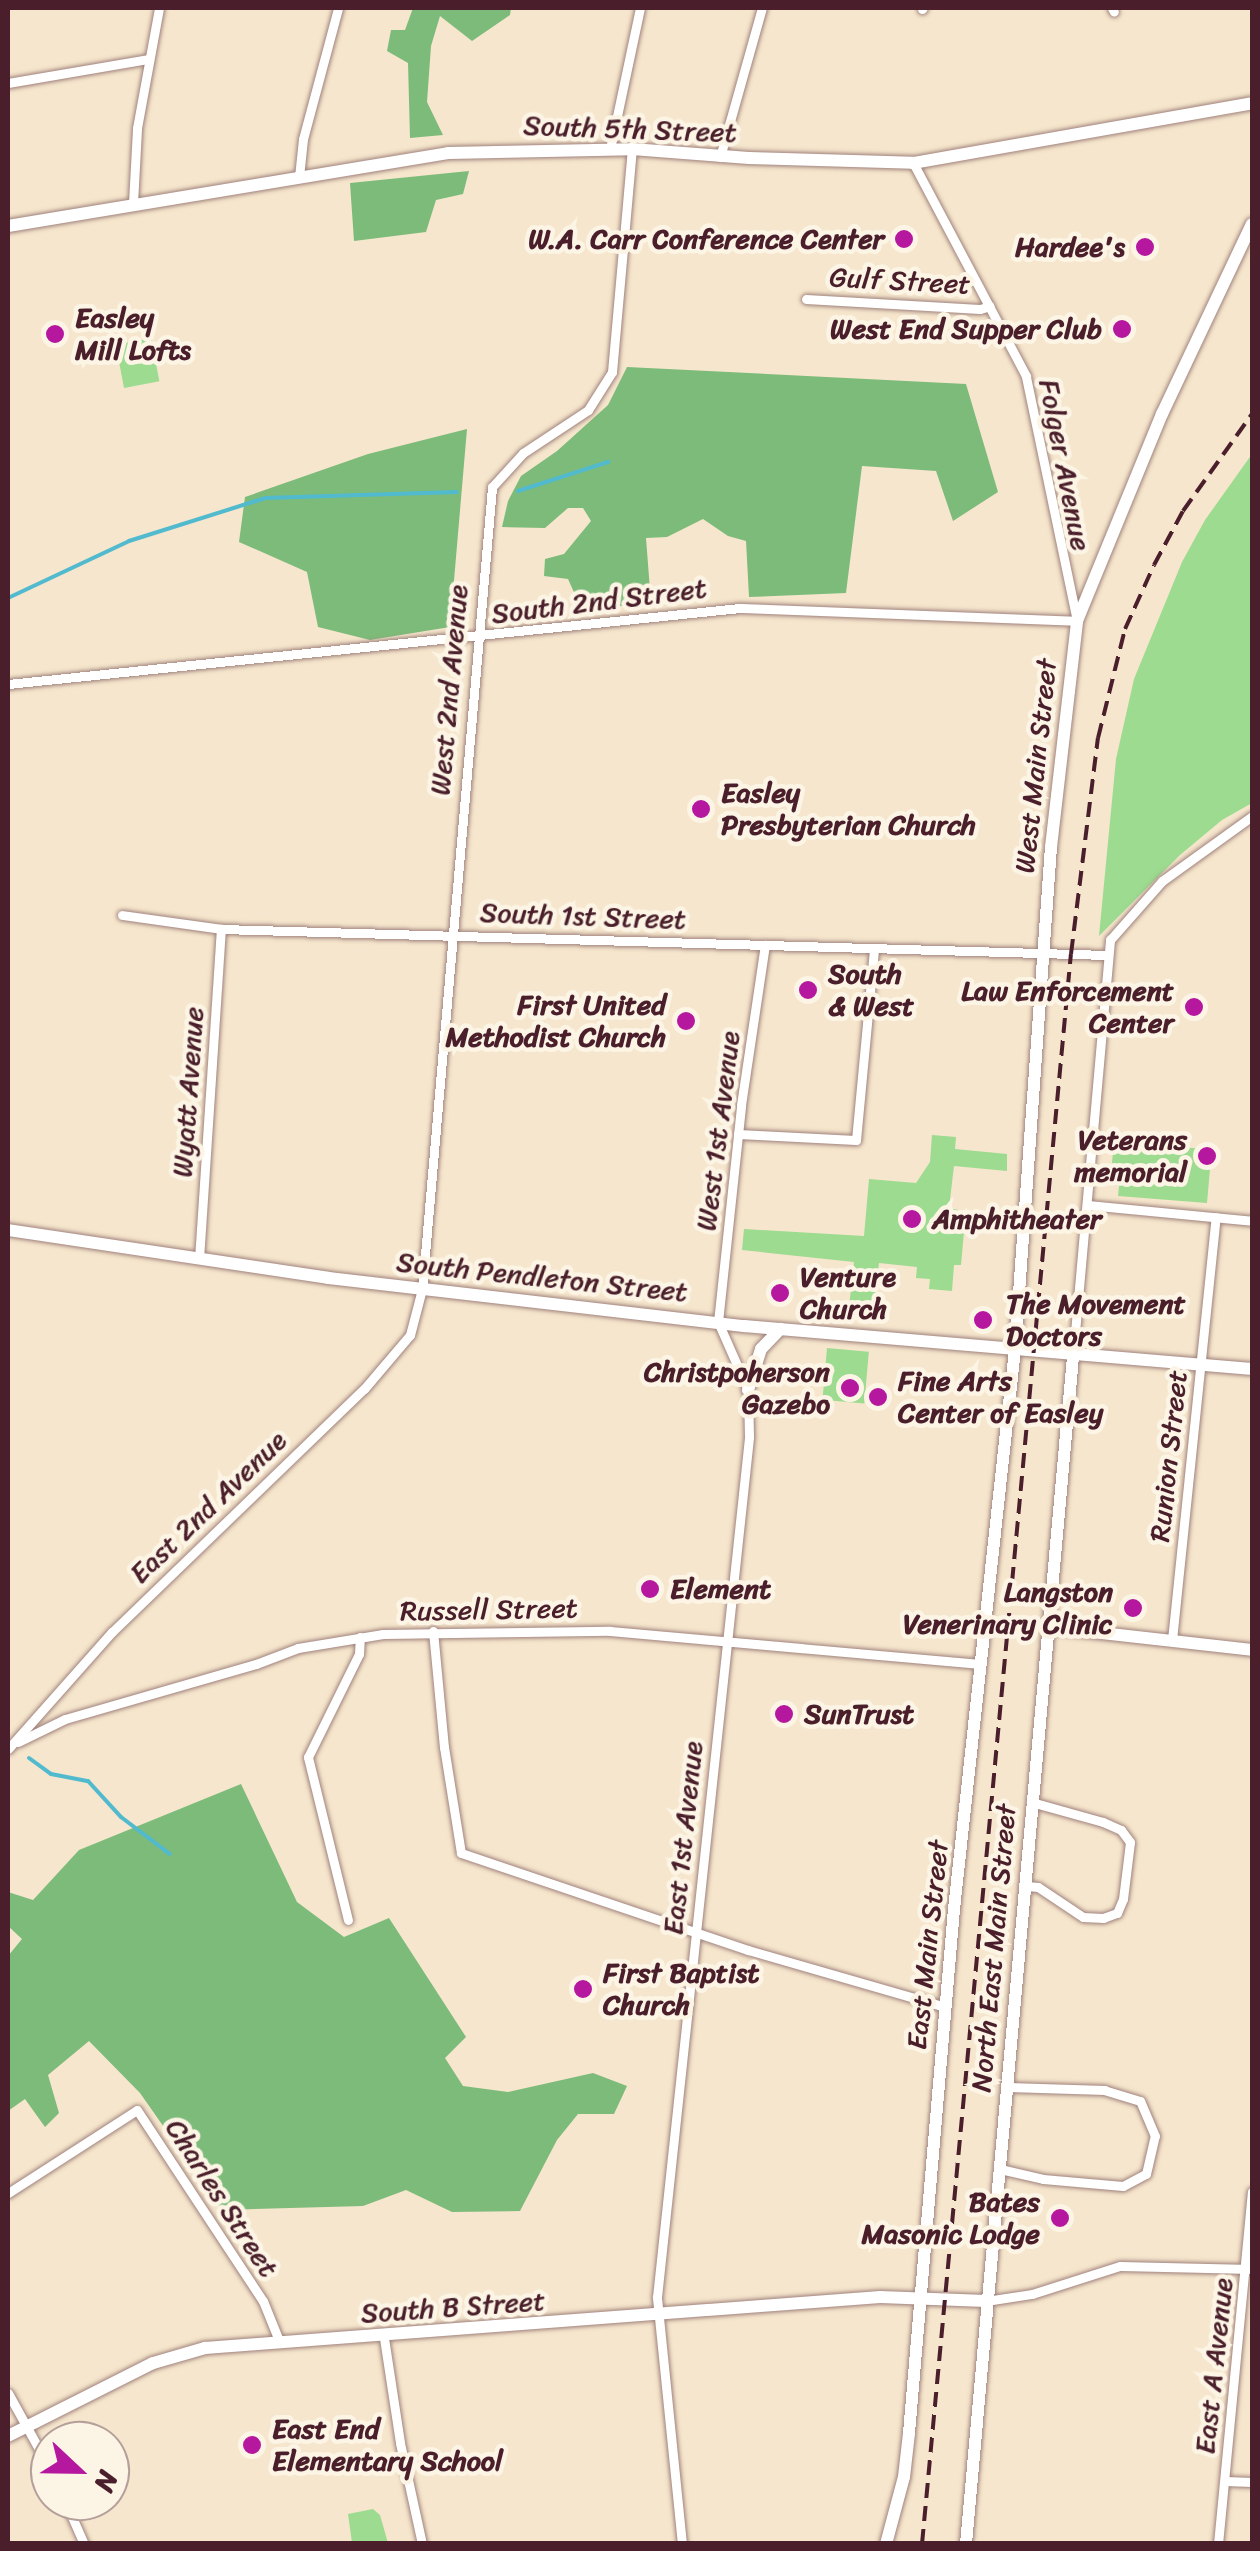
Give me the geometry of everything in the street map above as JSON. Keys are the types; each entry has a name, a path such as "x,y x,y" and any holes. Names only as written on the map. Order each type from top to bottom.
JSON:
{"main road":[{"name":"South 5th Street","path":"8,226 448,153 632,149 913,162 1252,104"},
{"name":"West Main Street","path":"1016,1350 1043,955 1077,621 1162,414 1252,224"},
{"name":"South Pendleton Street","path":"8,1230 422,1289 780,1329 1252,1369"},
{"path":"748,1390 761,1349 780,1329"},
{"name":"East Main Street","path":"886,2544 904,2477 946,2008 1016,1350"},
{"name":"North East Main Street","path":"966,2544 1073,1356"},
{"path":"1048,1627 1252,1650"},
{"name":"South B Street","path":"8,2436 178,2352 922,2298 986,2301"}],"street":[{"path":"133,204 136,128 159,8"},
{"path":"299,177 302,139 338,8"},
{"path":"610,149 640,8"},
{"path":"720,156 762,8"},
{"path":"8,83 149,59"},
{"name":"West 2nd Avenue","path":"422,1289 492,487 523,453 588,410 612,372 632,149"},
{"name":"Folger Avenue","path":"913,162 1026,376 1077,621"},
{"name":"Gulf Street","path":"806,299 980,309 990,306"},
{"name":"South 2nd Street","path":"8,684 740,608 1077,621"},
{"path":"1073,1356 1106,956 1122,921 1162,881 1252,816"},
{"name":"South 1st Street","path":"122,914 162,924 221,928 1106,956"},
{"name":"Wyatt Avenue","path":"199,1260 221,928"},
{"name":"West 1st Avenue","path":"718,1322 738,1134 765,946"},
{"path":"738,1134 856,1140 874,950"},
{"path":"1087,1205 1252,1221"},
{"name":"Runion Street","path":"1172,1640 1216,1217"},
{"name":"East 2nd Avenue","path":"10,1747 112,1632 364,1389 410,1335 422,1289"},
{"name":"East 1st Avenue","path":"682,2544 658,2315 749,1437 748,1390 718,1322"},
{"path":"432,1631 444,1747 461,1853 695,1931 946,2008"},
{"name":"Russell Street","path":"10,1747 64,1720 298,1648 360,1637 432,1631 610,1631 981,1664"},
{"path":"348,1920 308,1756 359,1654 360,1637"},
{"path":"1027,1886 1038,1887 1083,1917 1103,1918 1117,1913 1123,1899 1130,1842 1121,1830 1103,1822 1031,1802"},
{"path":"1000,2168 1042,2179 1123,2186 1146,2174 1155,2136 1140,2101 1105,2090 1008,2086"},
{"name":"Charles Street","path":"8,2192 137,2110 264,2301 280,2343"},
{"name":"East A Avenue","path":"1218,2544 1249,2269 1252,2192"},
{"path":"986,2301 1032,2294 1120,2266 1249,2269"},
{"path":"384,2338 400,2442 422,2544"},
{"path":"8,2393 30,2429"},
{"path":"1225,2482 1252,2482"},
{"path":"74,2521 84,2544"}],"green space":[{"path":"413,8 511,8 510,15 472,41 440,16 431,46 427,102 443,135 410,138 408,63 387,51 391,30 405,30"},
{"path":"469,171 463,194 436,200 426,232 354,241 350,183"},
{"path":"151,338 159,381 124,388 116,345"},
{"path":"627,367 966,384 998,492 953,521 936,471 862,466 846,593 749,597 746,541 728,536 703,519 667,537 646,538 651,603 582,610 568,579 544,576 545,559 564,554 591,521 583,508 568,508 545,528 502,527 508,501 521,476 557,451 608,405"},
{"path":"467,429 450,627 370,640 318,627 307,572 239,542 245,497 368,454"},
{"path":"1252,454 1252,803 1222,820 1180,855 1099,936 1116,759 1134,679 1182,562 1205,520"},
{"path":"932,1135 956,1137 955,1149 1007,1154 1007,1171 954,1166 949,1208 958,1210 958,1220 965,1221 961,1265 954,1265 952,1291 929,1289 930,1279 916,1278 917,1267 879,1263 873,1313 848,1316 854,1262 742,1250 744,1229 864,1236 869,1179 916,1183 930,1162"},
{"path":"1114,1141 1204,1149 1204,1158 1211,1158 1207,1203 1118,1196 1119,1186 1110,1184"},
{"path":"827,1348 869,1352 864,1403 822,1400"},
{"path":"241,1784 297,1902 344,1937 389,1918 466,2037 445,2058 463,2086 508,2092 593,2073 627,2086 614,2114 578,2114 557,2140 520,2211 452,2212 406,2190 363,2206 222,2210 140,2093 89,2041 48,2075 59,2113 45,2127 25,2099 8,2111 8,1956 22,1939 8,1926 8,1892 33,1900 79,1850"},
{"path":"373,2509 380,2515 388,2543 352,2543 348,2514"}],"waterway":[{"path":"518,491 608,462"},
{"path":"8,598 129,541 265,498 457,492"},
{"path":"29,1758 51,1774 88,1781 121,1817 170,1854"}],"railway":[{"path":"922,2544 1071,954 1098,738 1125,629 1154,565 1183,511 1252,414"}],"place":[{"name":"W.A. Carr Conference Center","path":"904,239"},
{"name":"Hardee's","path":"1145,247"},
{"name":"West End Supper Club","path":"1122,329"},
{"name":"Easley Mill Lofts","path":"55,334"},
{"name":"Easley Presbyterian Church","path":"701,809"},
{"name":"South & West","path":"808,990"},
{"name":"Law Enforcement Center","path":"1194,1007"},
{"name":"First United Methodist Church","path":"686,1021"},
{"name":"Veterans memorial","path":"1207,1156"},
{"name":"Amphitheater","path":"912,1219"},
{"name":"Venture Church","path":"780,1293"},
{"name":"The Movement Doctors","path":"983,1320"},
{"name":"Christpoherson Gazebo","path":"850,1388"},
{"name":"Fine Arts Center of Easley","path":"878,1397"},
{"name":"Element","path":"650,1589"},
{"name":"Langston Venerinary Clinic","path":"1133,1608"},
{"name":"SunTrust","path":"784,1714"},
{"name":"First Baptist Church","path":"583,1989"},
{"name":"Bates Masonic Lodge","path":"1060,2218"},
{"name":"East End Elementary School","path":"252,2445"}]}
